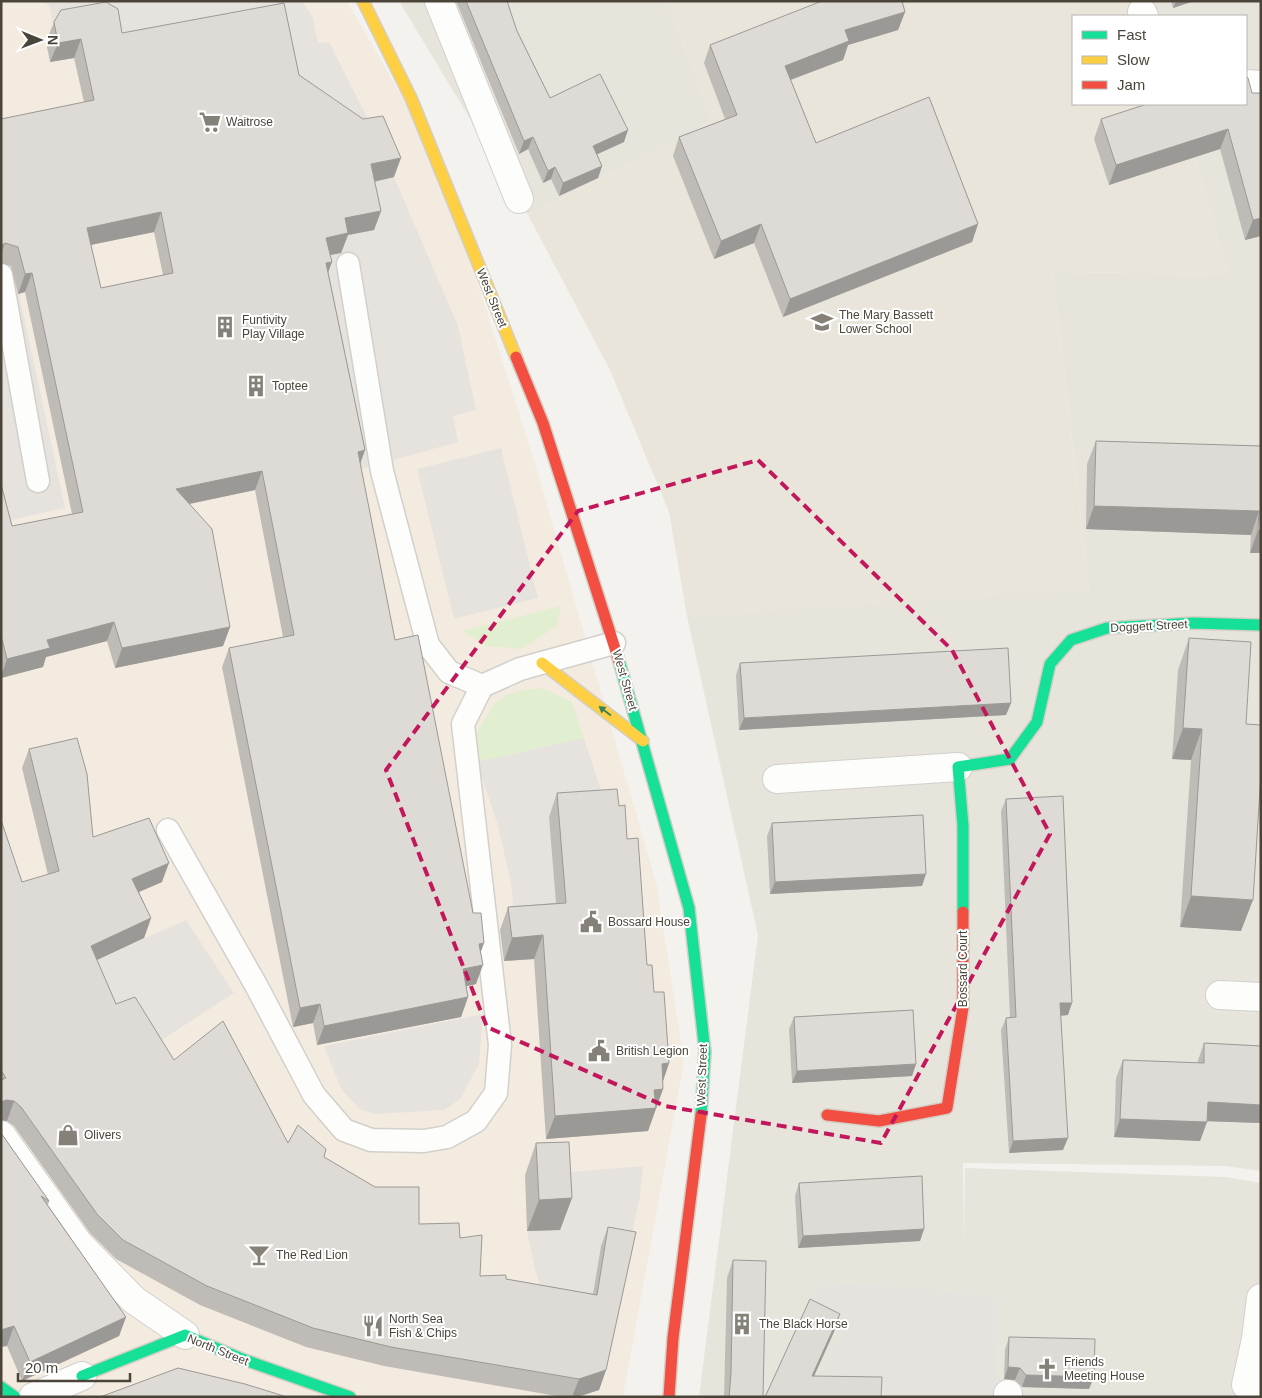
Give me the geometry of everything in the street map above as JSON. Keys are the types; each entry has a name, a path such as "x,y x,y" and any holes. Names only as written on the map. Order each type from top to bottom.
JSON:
{"street":[{"name":"West Street","path":"364,1 411,98 543,423 614,643 689,908 698,975 705,1052 699,1138 673,1338 669,1397"},
{"path":"439,1 519,199"},
{"path":"1247,84 1261,85"},
{"name":"Doggett Street","path":"958,767 1010,759 1037,722 1050,664 1071,640 1107,628 1194,623 1261,625"},
{"path":"542,663 643,740"},
{"path":"777,779 958,767"},
{"name":"Bossard Court","path":"827,1115 879,1121 946,1108 963,1008 963,826 958,767"},
{"path":"1220,995 1261,998"},
{"path":"1,1135 78,1243 134,1300 185,1335"},
{"path":"1261,1298 1256,1339 1246,1385 1261,1387"},
{"name":"North Street","path":"33,1397 185,1335 242,1359 350,1397"},
{"path":"1,1387 15,1397"}],"lane":[{"path":"348,264 382,471 428,645 449,672 482,686"},
{"path":"1,275 38,481"},
{"path":"168,830 258,987 314,1095 344,1130 371,1140 424,1141 447,1137 476,1121 496,1093 500,1045 463,724 482,686 520,669 614,643"}],"highlighted area":[{"path":"758,460 952,650 1050,834 881,1143 665,1106 487,1027 386,770 578,511"}],"shaded area":[{"path":"1,1 347,1 404,100 473,268 537,470 657,886 684,1062 623,1397 1,1397"},
{"path":"42,1 302,1 313,18 318,43 329,42 376,135 115,52 54,29 49,5"},
{"path":"399,1 667,1 713,121 528,215"},
{"name":"The Mary Bassett Lower School","path":"667,1 1151,1 1156,15 1072,15 1072,105 1180,105 1228,274 1053,272 1089,590 687,616 669,512 610,370 528,215 713,121"},
{"path":"1151,1 1261,1 1261,1171 1226,1166 963,1163 964,1243 965,1168 1225,1177 1261,1183 1261,1397 699,1397 758,935 687,616 1089,589 1053,272 1228,274 1180,105 1247,105 1247,15 1156,15"},
{"path":"394,177 458,326 476,410 453,416 458,442 357,470 319,257 364,184"},
{"path":"1,210 65,508 1,522"},
{"path":"501,448 538,598 454,619 417,469"},
{"path":"584,738 608,812 558,926 515,929 511,883 498,826 477,762"},
{"path":"186,920 234,993 148,1049 80,967"},
{"path":"483,1014 479,1064 461,1098 445,1110 376,1114 361,1110 341,1089 324,1046"},
{"path":"643,1166 640,1196 629,1251 601,1246 590,1314 547,1307 534,1266 527,1231 560,1229 558,1173"},
{"path":"818,1282 927,1289 997,1299 996,1397 882,1397 883,1382 820,1375 842,1332 810,1311"}],"green space":[{"path":"561,606 557,626 521,649 487,646 462,631"},
{"path":"542,688 572,702 584,738 477,762 476,734 494,704 506,695 523,690"}],"building":[{"path":"466,1 507,1 517,31 550,98 600,74 628,130 593,146 602,166 563,183 555,167 548,171 533,137 524,141"},
{"path":"822,1 902,1 905,12 845,30 849,41 785,66 816,143 929,97 978,224 790,299 761,224 721,241 679,137 737,115 710,45"},
{"path":"106,2 118,9 122,33 284,3 299,75 363,119 383,116 401,158 371,164 381,211 345,218 348,233 326,238 332,262 326,263 365,450 358,452 395,640 418,635 473,913 481,913 484,943 479,944 483,965 463,969 468,997 324,1026 320,1004 300,1008 229,648 294,635 262,471 176,489 212,529 230,627 122,648 114,622 47,640 50,648 7,659 1,639 1,484 12,526 83,512 32,273 25,274 18,247 5,243 1,246 1,119 94,100 81,39 58,43 54,22 61,10","holes":["161,212 173,273 101,288 87,228"]},
{"path":"1247,77 1252,93 1261,93 1261,218 1253,220 1228,129 1116,165 1101,119 1144,105 1247,105"},
{"path":"1096,441 1261,446 1261,530 1258,530 1259,511 1094,506"},
{"path":"1189,638 1251,642 1246,724 1261,725 1261,773 1253,900 1191,896 1202,729 1183,728"},
{"path":"1008,648 1011,703 744,718 740,663"},
{"path":"77,738 87,774 93,837 149,818 169,863 132,879 151,918 91,946 116,1004 135,997 174,1060 223,1021 288,1143 298,1125 326,1149 324,1157 375,1187 419,1187 419,1224 459,1223 460,1238 482,1235 480,1276 506,1275 506,1279 597,1295 608,1227 636,1232 606,1370 579,1379 391,1347 313,1328 207,1286 123,1240 97,1214 21,1107 14,1101 6,1100 1,1102 1,1080 6,1078 1,1070 1,820 22,882 59,871 29,749"},
{"path":"617,789 619,806 625,805 627,839 638,838 647,965 652,965 654,992 664,992 669,1063 662,1064 663,1089 654,1090 656,1108 555,1116 543,935 512,938 508,907 566,903 557,793"},
{"path":"1063,796 1072,1003 1060,1003 1068,1138 1013,1141 1006,1018 1016,1017 1006,799"},
{"path":"923,815 926,874 775,882 772,823"},
{"path":"913,1010 916,1064 797,1071 794,1017"},
{"path":"1204,1043 1261,1046 1261,1105 1208,1102 1207,1122 1120,1119 1123,1060 1204,1063"},
{"path":"1,1133 49,1201 41,1196 126,1317 30,1362 14,1326 1,1330"},
{"path":"569,1142 572,1198 539,1200 536,1143"},
{"path":"922,1176 924,1229 803,1236 799,1183"},
{"name":"The Black Horse","path":"733,1260 766,1261 763,1397 729,1397"},
{"path":"810,1299 840,1314 812,1376 882,1377 881,1397 765,1397"},
{"name":"Friends Meeting House","path":"1009,1337 1095,1339 1094,1377 1026,1375 1020,1368 1008,1367"},
{"path":"178,1368 245,1384 287,1397 100,1397"}],"traffic: fast":[{"path":"963,912 963,826 958,767 1010,759 1037,722 1050,664 1071,640 1107,628 1194,623 1261,625"},
{"path":"619,661 689,908 705,1052 701,1115"},
{"path":"82,1376 185,1335 242,1359 350,1397"},
{"path":"1,1387 15,1397"}],"traffic: slow":[{"path":"363,1 411,98 516,357"},
{"path":"542,663 643,741"}],"traffic: jam":[{"path":"516,357 543,423 619,661"},
{"path":"827,1115 879,1121 947,1108 963,1008 963,912"},
{"path":"669,1397 673,1338 701,1115"}],"place":[{"name":"Waitrose","path":"210,122"},
{"name":"The Mary Bassett Lower School","path":"822,322"},
{"name":"Funtivity Play Village","path":"225,327"},
{"name":"Toptee","path":"256,386"},
{"name":"Bossard House","path":"591,922"},
{"name":"British Legion","path":"599,1051"},
{"name":"Olivers","path":"68,1135"},
{"name":"The Red Lion","path":"259,1255"},
{"name":"The Black Horse","path":"742,1324"},
{"name":"North Sea Fish & Chips","path":"373,1326"},
{"name":"Friends Meeting House","path":"1047,1369"}]}
